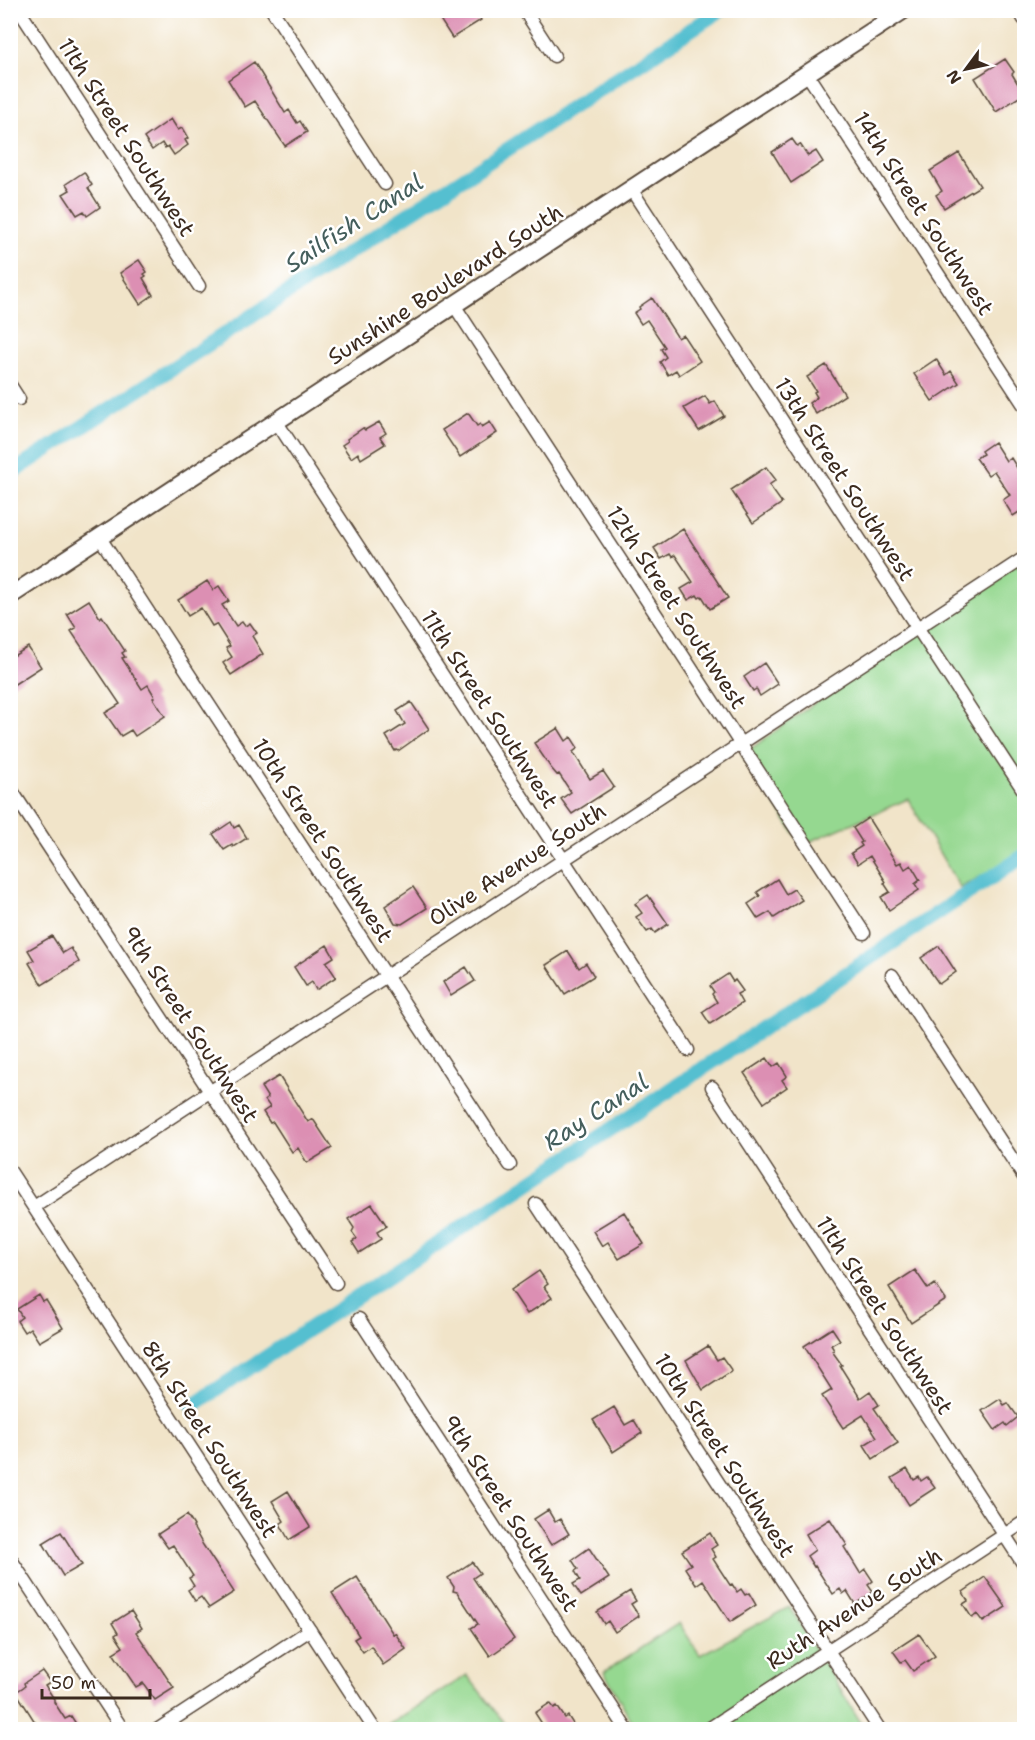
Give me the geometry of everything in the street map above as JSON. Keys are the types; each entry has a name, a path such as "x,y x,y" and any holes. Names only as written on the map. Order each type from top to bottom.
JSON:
{"street":[{"name":"11th Street Southwest","path":"20,10 199,286"},
{"path":"272,10 385,184"},
{"path":"524,10 554,56"},
{"name":"Sunshine Boulevard South","path":"10,596 904,10"},
{"path":"1019,10 1024,20"},
{"name":"14th Street Southwest","path":"807,74 1024,405"},
{"name":"13th Street Southwest","path":"631,189 1024,791"},
{"name":"12th Street Southwest","path":"454,305 864,933"},
{"path":"10,385 20,399"},
{"name":"11th Street Southwest","path":"276,422 688,1050"},
{"name":"10th Street Southwest","path":"100,538 510,1165"},
{"name":"Olive Avenue South","path":"34,1207 1024,558"},
{"name":"9th Street Southwest","path":"10,788 336,1283"},
{"path":"892,975 1024,1177"},
{"name":"11th Street Southwest","path":"712,1087 1024,1564"},
{"name":"8th Street Southwest","path":"10,1171 375,1730"},
{"name":"10th Street Southwest","path":"536,1204 880,1730"},
{"name":"9th Street Southwest","path":"359,1319 627,1730"},
{"name":"Ruth Avenue South","path":"707,1730 1024,1522"},
{"path":"10,1558 123,1730"},
{"path":"157,1730 310,1630"}],"green space":[{"path":"1024,553 1024,853 960,888 908,799 802,845 742,755"},
{"path":"789,1607 865,1729 636,1729 604,1672 679,1623 700,1655"},
{"path":"467,1675 509,1729 380,1730"}],"building":[{"path":"442,10 475,10 481,20 452,38 441,21 447,17"},
{"path":"1005,59 1024,94 996,112 975,78"},
{"path":"254,62 285,113 289,110 297,123 300,121 307,132 285,146 255,101 245,107 228,80"},
{"path":"171,119 178,130 182,128 188,138 185,140 188,145 174,155 168,146 165,148 162,143 152,150 144,138"},
{"path":"792,139 797,146 800,144 808,156 816,151 823,162 791,183 772,152"},
{"path":"959,153 980,186 944,208 936,195 942,191 930,171"},
{"path":"84,172 92,185 88,188 100,207 87,216 84,211 77,215 63,194 70,190 66,184"},
{"path":"139,260 147,272 143,278 153,295 140,304 120,273"},
{"path":"652,298 678,338 683,335 700,361 679,375 676,370 668,375 660,362 666,357 661,349 665,347 647,320 641,324 634,313"},
{"path":"936,359 946,375 951,371 959,383 932,401 914,374"},
{"path":"826,365 845,395 816,414 809,403 817,397 814,392 816,391 807,377"},
{"path":"705,396 710,404 715,401 724,416 699,431 684,408"},
{"path":"468,413 477,426 480,424 482,427 490,422 497,433 460,457 442,430"},
{"path":"379,422 386,433 380,437 385,444 361,459 358,453 351,458 342,445 363,428 365,430"},
{"path":"994,442 1006,461 1011,458 1024,479 1024,509 1013,516 1003,500 1010,495 994,471 988,475 976,458 983,454 981,451"},
{"path":"766,467 776,480 769,485 782,503 753,523 731,490"},
{"path":"683,529 728,598 710,609 702,596 699,598 697,595 688,600 681,589 693,582 675,555 672,557 670,554 661,559 654,548"},
{"path":"207,581 213,590 219,586 229,601 222,605 236,626 242,622 245,626 250,623 257,633 252,636 263,654 231,675 223,663 232,657 226,648 230,646 216,624 212,626 201,608 188,616 178,600"},
{"path":"89,600 125,651 122,653 125,657 122,658 142,689 148,685 155,697 153,698 165,716 135,736 131,730 121,736 105,713 120,704 71,631 76,628 67,614"},
{"path":"28,647 41,667 10,687 10,658"},
{"path":"764,663 778,684 760,696 756,689 753,691 744,677"},
{"path":"411,702 429,729 395,751 386,736 405,724 397,711"},
{"path":"558,728 566,741 571,737 578,748 573,752 590,779 603,771 614,787 572,814 561,799 571,792 534,743"},
{"path":"868,818 897,864 901,862 905,869 911,865 920,880 915,884 919,890 889,910 881,897 890,892 870,856 858,864 851,853 862,846 853,828"},
{"path":"231,822 234,828 239,825 247,838 224,850 213,834"},
{"path":"777,879 786,894 794,889 802,900 774,918 770,912 758,919 748,904 760,896 757,892"},
{"path":"413,887 427,908 402,924 395,923 385,906"},
{"path":"648,895 668,924 655,933 652,929 647,932 636,917 642,913 635,904"},
{"path":"52,936 63,953 71,948 79,962 42,985 29,963 34,960 28,950"},
{"path":"327,945 334,957 326,962 336,977 316,990 312,982 306,986 294,967"},
{"path":"939,946 956,972 939,984 921,958"},
{"path":"568,951 579,968 586,963 594,976 565,994 546,965"},
{"path":"466,967 475,981 451,996 443,982"},
{"path":"728,974 743,991 737,994 742,1003 710,1024 702,1012 717,1002 710,986"},
{"path":"767,1058 773,1067 779,1063 787,1076 782,1080 787,1087 764,1103 744,1073"},
{"path":"279,1076 308,1122 313,1119 332,1148 307,1163 298,1148 292,1152 273,1122 270,1123 263,1112 270,1107 265,1100 268,1098 261,1087"},
{"path":"372,1204 387,1226 377,1232 381,1239 359,1253 352,1242 357,1239 348,1219"},
{"path":"624,1212 644,1244 619,1259 608,1242 602,1246 593,1231"},
{"path":"915,1270 928,1289 935,1284 946,1300 911,1323 889,1287"},
{"path":"539,1271 548,1284 544,1287 552,1298 527,1314 511,1290"},
{"path":"39,1295 43,1302 46,1300 63,1328 39,1342 30,1328 24,1332 17,1321 22,1317 17,1309"},
{"path":"832,1328 840,1340 831,1345 834,1350 832,1351 842,1365 840,1366 860,1398 870,1391 879,1405 874,1408 898,1443 873,1459 864,1445 877,1437 863,1415 843,1428 822,1396 832,1390 804,1346"},
{"path":"708,1346 717,1360 722,1357 732,1371 703,1390 686,1360"},
{"path":"1000,1399 1004,1405 1008,1403 1018,1417 1007,1426 1005,1423 995,1430 982,1411"},
{"path":"614,1407 625,1425 634,1420 642,1433 613,1452 593,1420"},
{"path":"907,1469 914,1480 919,1477 921,1481 927,1477 935,1488 909,1505 892,1478"},
{"path":"288,1491 310,1527 289,1540 280,1524 284,1521 272,1501"},
{"path":"548,1510 555,1522 560,1519 569,1534 551,1545 534,1519"},
{"path":"187,1515 203,1545 234,1592 209,1608 201,1597 195,1601 188,1590 194,1586 189,1578 193,1576 173,1545 168,1548 158,1534"},
{"path":"830,1519 847,1545 844,1547 860,1573 865,1569 873,1581 868,1585 873,1592 855,1604 847,1591 843,1594 840,1589 833,1594 807,1556 815,1550 806,1534"},
{"path":"61,1532 82,1565 63,1576 43,1543"},
{"path":"710,1533 717,1545 711,1549 716,1557 713,1559 730,1585 732,1584 737,1592 741,1589 745,1595 749,1593 756,1605 730,1622 703,1580 696,1585 685,1568 691,1564 682,1551"},
{"path":"589,1548 609,1578 581,1596 573,1584 580,1580 575,1571 578,1569 572,1560"},
{"path":"472,1562 480,1573 473,1578 514,1639 490,1656 471,1628 478,1624 457,1592 453,1591 454,1587 448,1578"},
{"path":"357,1577 393,1634 395,1633 406,1649 383,1665 371,1646 363,1652 354,1639 359,1636 332,1593"},
{"path":"985,1577 1006,1607 983,1622 977,1614 972,1618 963,1604 968,1601 963,1592"},
{"path":"630,1591 636,1601 631,1604 639,1616 615,1632 608,1621 604,1624 597,1612"},
{"path":"131,1611 142,1628 136,1632 174,1688 155,1700 143,1683 136,1687 113,1653 123,1647 115,1635 118,1633 112,1623"},
{"path":"919,1634 935,1656 913,1671 905,1660 901,1662 893,1651"},
{"path":"42,1671 50,1682 45,1685 54,1702 65,1719 71,1716 80,1730 40,1730 16,1692 25,1686 24,1683"},
{"path":"550,1703 554,1708 557,1706 565,1718 568,1716 577,1730 546,1730 535,1713"}],"waterway":[{"name":"Sailfish Canal","path":"10,474 721,10"},
{"name":"Ray Canal","path":"192,1406 1024,856"}]}
